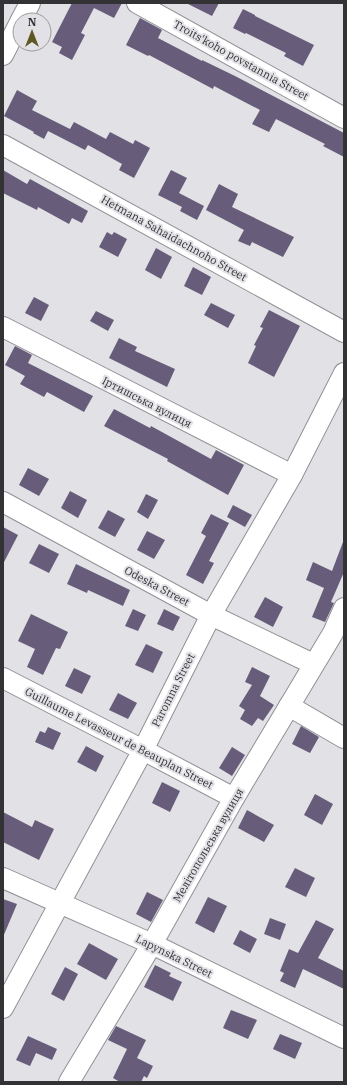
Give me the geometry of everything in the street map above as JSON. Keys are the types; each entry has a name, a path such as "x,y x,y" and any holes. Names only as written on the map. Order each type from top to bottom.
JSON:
{"street":[{"path":"26,12 30,3"},
{"name":"Troits'koho povstannia Street","path":"137,3 344,118"},
{"path":"3,55 12,38"},
{"name":"Hetmana Sahaidachnoho Street","path":"3,145 344,332"},
{"name":"Іртишська вулиця","path":"3,327 292,475"},
{"name":"Paromna Street","path":"3,1008 143,750 211,615 292,475 344,373"},
{"name":"Odeska Street","path":"3,502 211,615 313,664"},
{"name":"Мелітопольська вулиця","path":"70,1082 152,944 234,798 313,664 333,633 344,608"},
{"name":"Guillaume Levasseur de Beauplan Street","path":"3,678 234,798"},
{"path":"288,706 344,738"},
{"name":"Lapynska Street","path":"3,878 152,944 344,1038"}],"building":[{"path":"72,3 122,3 114,18 94,8 81,33 85,35 72,60 59,53 62,47 52,42"},
{"path":"186,3 219,3 212,16"},
{"path":"243,9 314,45 303,66 284,56 286,53 233,28"},
{"path":"140,18 162,30 158,38 344,133 344,157 323,146 325,144 276,119 269,132 252,124 260,110 214,86 213,89 149,55 148,56 126,45"},
{"path":"17,90 37,101 32,110 70,129 74,122 106,139 110,132 133,144 135,140 150,148 134,178 119,170 122,164 88,145 85,150 48,131 44,139 4,116"},
{"path":"3,170 27,184 30,179 88,211 82,223 72,218 69,224 38,207 37,210 3,193"},
{"path":"171,170 187,178 179,193 204,206 197,220 180,211 182,207 158,195"},
{"path":"219,184 238,194 232,207 294,237 283,257 252,242 250,246 238,241 244,230 206,210"},
{"path":"107,232 112,235 114,232 127,239 118,257 99,247"},
{"path":"156,248 172,257 161,279 145,270"},
{"path":"193,267 211,277 202,295 184,286"},
{"path":"34,297 49,305 41,321 25,313"},
{"path":"211,303 235,315 228,328 204,315"},
{"path":"269,310 300,326 274,377 248,363 256,346 254,345 263,328 260,327"},
{"path":"96,311 114,320 108,331 90,321"},
{"path":"119,338 137,347 135,351 175,369 167,387 109,358"},
{"path":"15,346 32,355 28,363 93,396 84,412 47,392 44,397 20,384 25,376 5,365"},
{"path":"114,409 150,428 151,426 211,459 216,450 244,465 228,495 167,461 168,459 104,426"},
{"path":"28,468 49,479 39,496 19,485"},
{"path":"70,491 87,500 78,518 61,508"},
{"path":"146,494 158,500 148,519 137,512"},
{"path":"233,505 252,515 245,527 227,517"},
{"path":"108,510 125,519 115,537 98,528"},
{"path":"211,514 229,523 209,561 214,563 203,584 186,575 206,536 201,533"},
{"path":"3,527 18,535 3,564"},
{"path":"147,531 165,540 154,559 137,550"},
{"path":"343,542 344,572 331,602 334,603 325,622 312,617 324,588 306,580 313,562 332,571"},
{"path":"39,544 59,554 49,573 29,563"},
{"path":"76,564 130,590 123,606 88,590 87,593 67,584"},
{"path":"265,597 283,607 273,627 254,617"},
{"path":"133,609 146,615 138,631 125,626"},
{"path":"164,609 180,617 173,631 157,624"},
{"path":"31,614 68,632 60,649 56,648 43,675 27,667 35,649 18,641"},
{"path":"146,644 163,652 153,673 135,665"},
{"path":"252,667 270,676 260,696 274,705 263,721 258,718 252,726 240,719 245,710 239,706 252,685 245,682"},
{"path":"74,668 91,676 82,694 65,686"},
{"path":"118,693 137,703 128,719 109,710"},
{"path":"301,726 319,737 310,753 292,744"},
{"path":"48,727 61,733 53,750 35,742 40,731 45,733"},
{"path":"86,746 104,756 96,772 77,762"},
{"path":"232,747 245,755 232,776 219,768"},
{"path":"162,782 180,791 170,812 152,803"},
{"path":"315,794 333,804 322,825 304,815"},
{"path":"247,810 274,825 264,842 238,828"},
{"path":"3,812 32,827 35,820 54,829 39,860 3,842"},
{"path":"295,868 315,878 306,897 285,887"},
{"path":"147,892 163,900 151,922 136,914"},
{"path":"208,897 227,906 214,933 195,923"},
{"path":"3,899 17,904 3,937"},
{"path":"270,918 286,924 280,940 264,934"},
{"path":"316,920 334,929 318,958 344,971 344,989 303,969 295,988 280,981 284,973 280,971 289,949 298,953"},
{"path":"240,930 257,939 250,953 233,944"},
{"path":"89,943 118,959 106,980 77,964"},
{"path":"155,965 171,973 169,976 182,982 173,1001 144,987"},
{"path":"65,967 78,974 64,1001 51,994"},
{"path":"231,1010 257,1020 248,1039 223,1028"},
{"path":"116,1026 146,1040 137,1058 153,1066 147,1078 144,1076 141,1082 120,1082 113,1078 127,1049 108,1040"},
{"path":"280,1034 302,1043 295,1059 273,1049"},
{"path":"28,1036 57,1049 52,1060 36,1053 30,1066 16,1060"}]}
